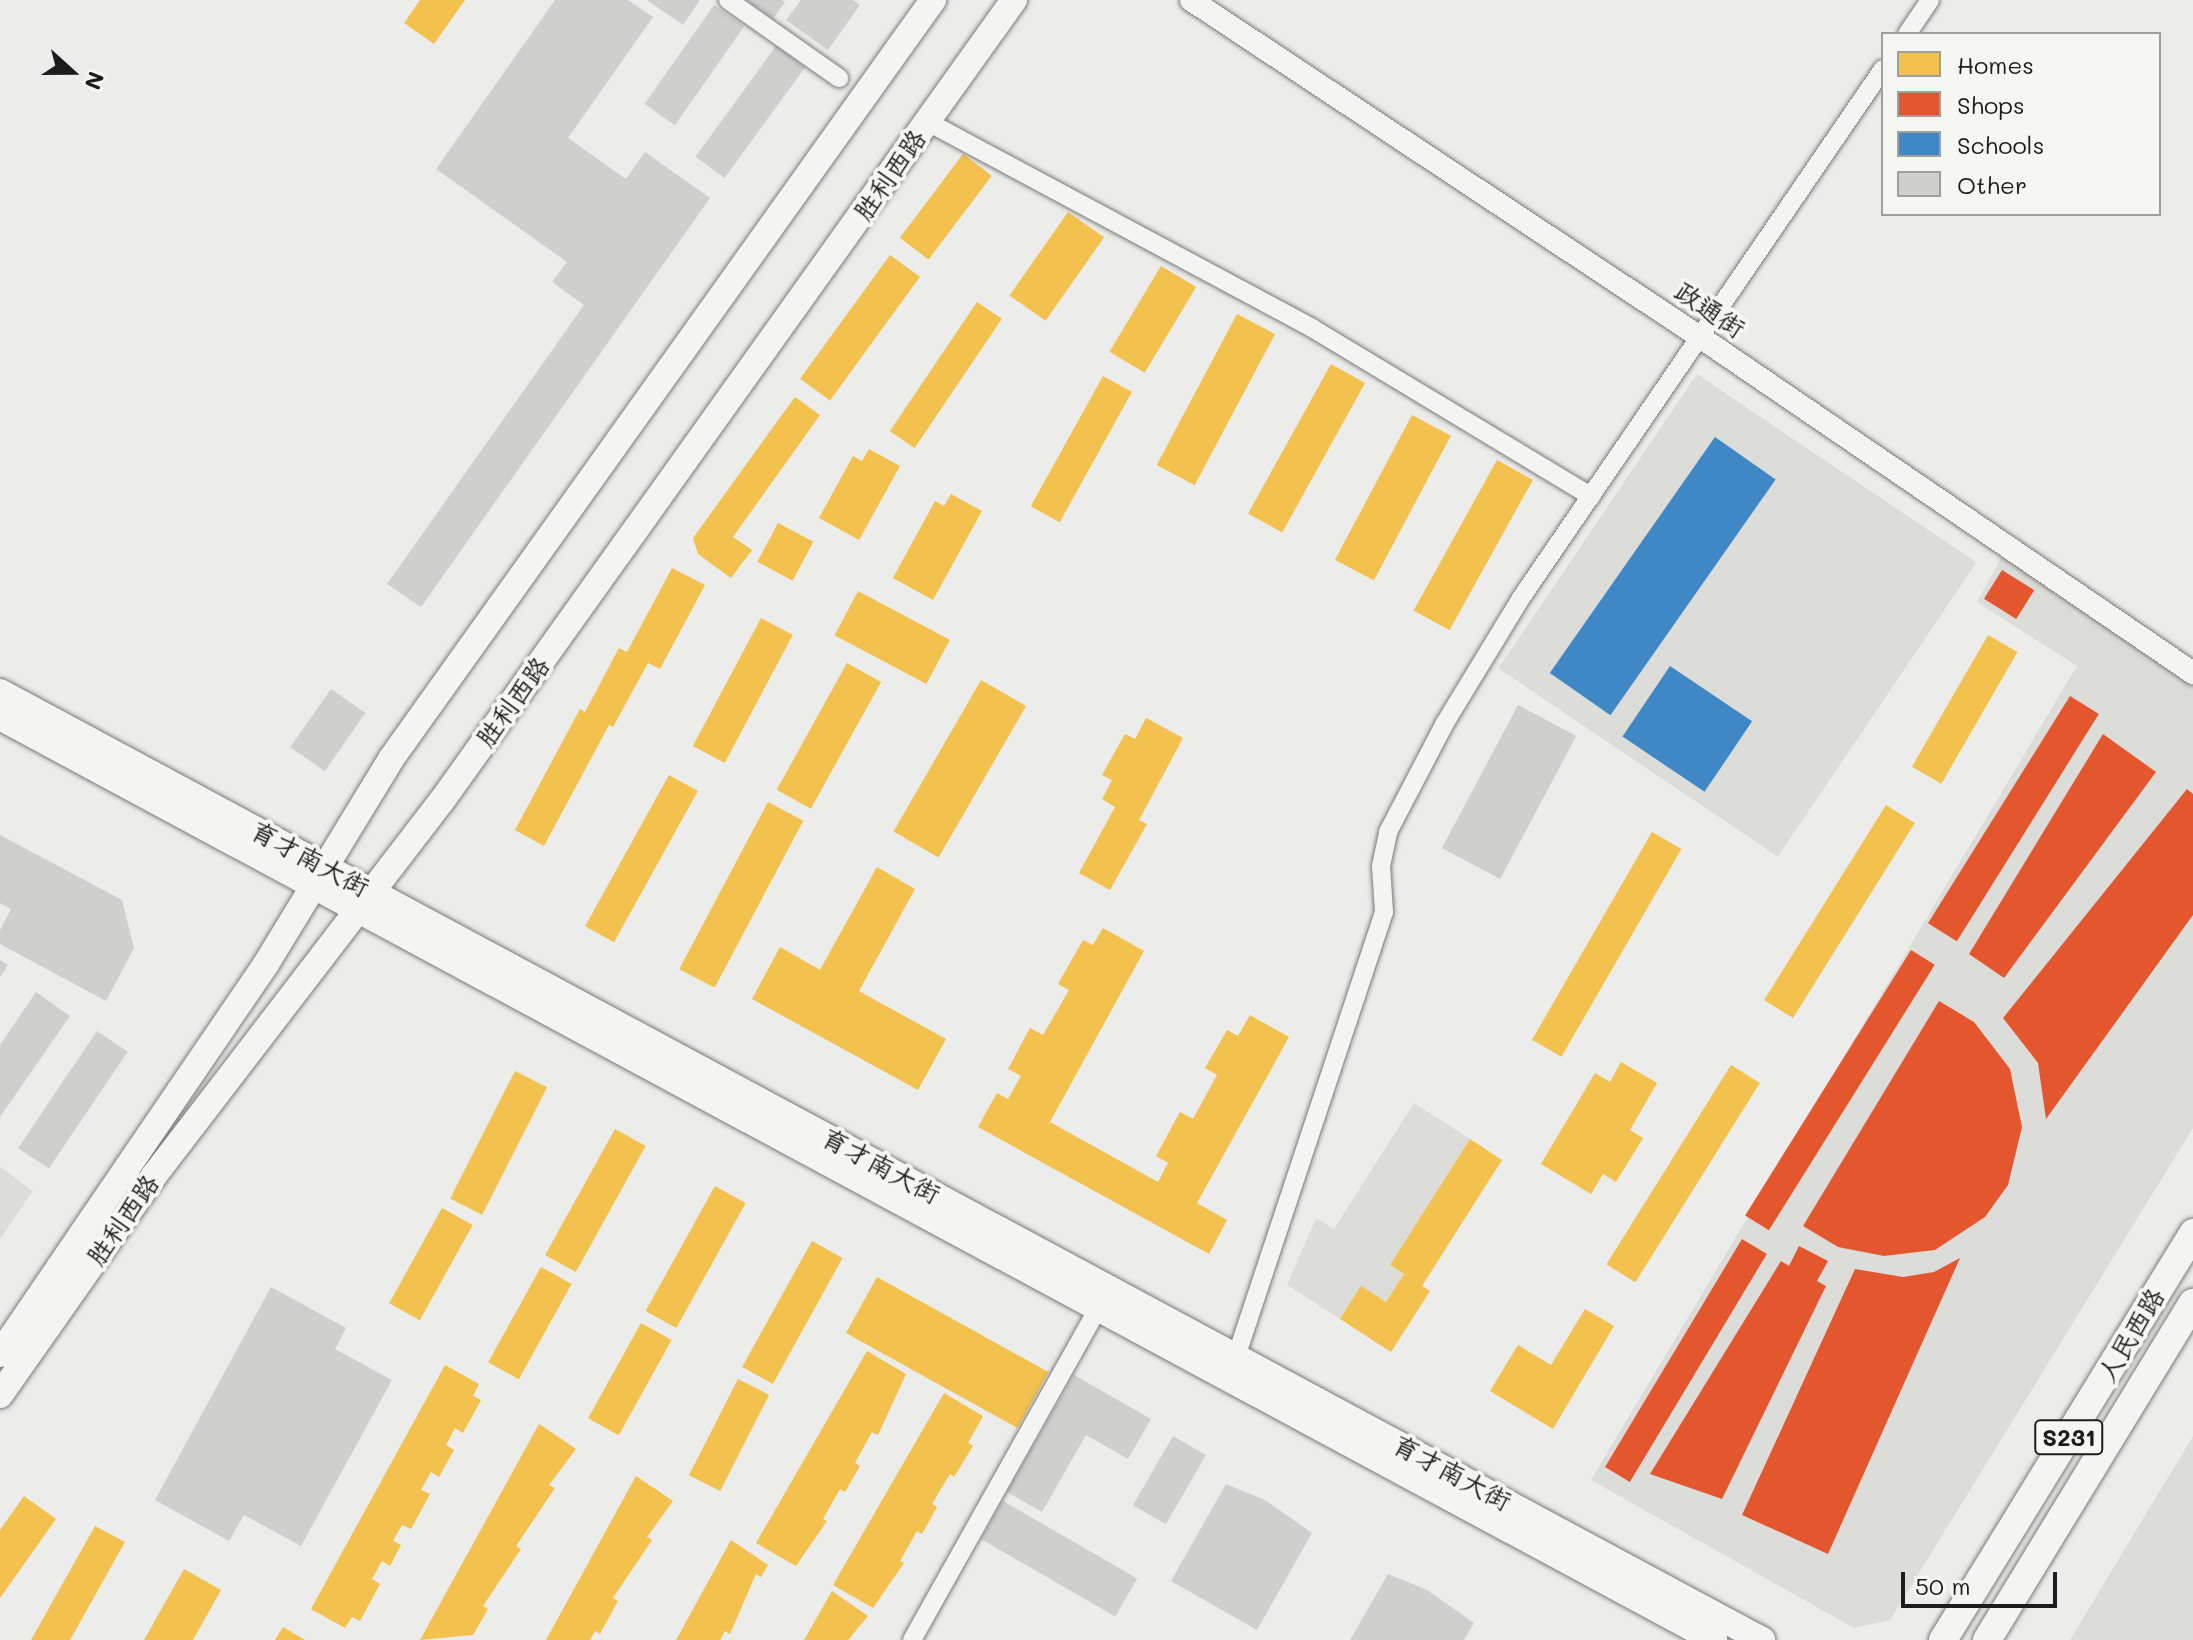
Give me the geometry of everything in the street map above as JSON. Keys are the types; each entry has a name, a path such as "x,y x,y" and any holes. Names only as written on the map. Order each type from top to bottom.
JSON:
{"main road":[{"name":"胜利西路","path":"0,1354 266,964 391,759 933,0"},
{"name":"胜利西路","path":"0,1395 153,1177 365,901 1014,0"},
{"name":"育才南大街","path":"0,692 320,876 1098,1308 1714,1640"},
{"name":"育才南大街","path":"0,717 320,876"},
{"name":"育才南大街","path":"365,901 1236,1357 1762,1640"},
{"name":"人民西路","path":"1943,1640 2193,1233"},
{"name":"人民西路","path":"1987,1640 2193,1303"}],"street":[{"path":"728,0 839,78"},
{"name":"政通街","path":"1191,0 1700,337 2193,673"},
{"path":"1908,32 1930,0"},
{"path":"1236,1357 1384,912 1381,866 1388,832 1445,723 1591,496 1881,72"},
{"path":"928,122 1312,328 1591,496"},
{"path":"912,1640 1098,1308"}],"shaded area":[{"path":"1697,374 1976,562 1778,857 1498,668"},
{"path":"2011,540 2193,659 2193,1128 1890,1620 1854,1628 1591,1480 2077,666 1977,602"},
{"path":"1414,1103 1470,1139 1390,1265 1404,1274 1386,1302 1361,1287 1340,1319 1287,1285 1316,1218 1334,1229"},
{"path":"0,1167 33,1191 0,1239"},
{"path":"2193,1436 2193,1640 2070,1640"}],"building: Homes":[{"path":"420,0 465,0 434,44 404,23"},
{"path":"963,154 992,176 929,260 900,238"},
{"path":"1068,212 1104,237 1046,321 1009,296"},
{"path":"890,255 920,277 830,401 800,379"},
{"path":"1161,266 1196,287 1145,373 1109,352"},
{"path":"977,302 1002,319 915,448 890,431"},
{"path":"1237,314 1275,334 1195,485 1157,465"},
{"path":"1331,364 1365,383 1282,532 1248,514"},
{"path":"1103,376 1132,392 1060,522 1031,506"},
{"path":"795,397 820,415 733,537 752,550 731,578 698,554 693,538"},
{"path":"1412,415 1451,436 1374,580 1335,560"},
{"path":"869,449 900,466 859,540 819,518 853,456 862,461"},
{"path":"1497,460 1533,480 1449,630 1414,610"},
{"path":"951,494 982,511 933,600 893,578 935,501 944,506"},
{"path":"778,523 813,542 793,581 757,562"},
{"path":"672,568 705,585 660,669 648,663 613,727 609,725 544,846 515,830 580,709 585,712 619,648 627,652"},
{"path":"858,591 950,640 926,684 835,635"},
{"path":"761,618 793,635 725,763 693,746"},
{"path":"1988,635 2017,652 1941,784 1912,767"},
{"path":"847,663 881,682 811,809 777,790"},
{"path":"981,680 1026,706 939,858 894,832"},
{"path":"1146,718 1183,738 1139,820 1147,824 1110,890 1079,873 1115,807 1102,799 1112,780 1102,775 1125,734 1135,739"},
{"path":"669,775 698,791 614,942 585,926"},
{"path":"768,802 803,821 715,988 679,969"},
{"path":"1886,805 1915,823 1793,1018 1764,1000"},
{"path":"1652,832 1681,849 1561,1057 1532,1040"},
{"path":"877,867 915,889 859,991 946,1039 918,1090 752,999 780,947 820,970"},
{"path":"1103,928 1144,951 1050,1122 1158,1182 1168,1163 1156,1156 1180,1112 1193,1119 1217,1075 1205,1068 1227,1030 1238,1036 1250,1015 1289,1037 1197,1203 1227,1220 1209,1254 978,1127 997,1093 1008,1099 1021,1076 1008,1069 1030,1028 1043,1035 1069,990 1058,984 1083,940 1093,945"},
{"path":"1621,1062 1657,1083 1630,1130 1643,1138 1616,1182 1603,1174 1591,1194 1541,1164 1595,1073 1610,1082"},
{"path":"1731,1065 1760,1083 1635,1282 1606,1264"},
{"path":"515,1071 547,1087 482,1215 450,1198"},
{"path":"615,1129 646,1146 576,1272 545,1255"},
{"path":"1470,1139 1502,1160 1422,1286 1430,1291 1391,1352 1340,1319 1361,1286 1386,1302 1404,1274 1390,1265"},
{"path":"715,1186 746,1203 676,1328 646,1311"},
{"path":"442,1208 473,1225 420,1320 389,1303"},
{"path":"812,1241 843,1258 773,1384 742,1367"},
{"path":"541,1267 572,1284 519,1379 488,1362"},
{"path":"877,1277 1048,1372 1017,1428 846,1333"},
{"path":"1585,1309 1614,1326 1553,1429 1490,1391 1518,1345 1551,1365"},
{"path":"641,1323 672,1340 619,1435 588,1418"},
{"path":"867,1351 906,1374 878,1435 872,1432 855,1463 860,1466 845,1492 840,1489 823,1519 827,1521 796,1566 756,1543"},
{"path":"445,1365 479,1384 473,1396 481,1400 463,1433 455,1428 446,1445 454,1450 439,1477 431,1472 421,1490 430,1494 411,1529 402,1525 393,1541 401,1545 390,1566 382,1561 372,1579 380,1584 360,1621 352,1617 345,1628 311,1609"},
{"path":"738,1379 769,1395 720,1491 689,1475"},
{"path":"944,1393 983,1416 968,1443 973,1446 954,1477 950,1474 932,1504 937,1507 922,1534 917,1531 900,1561 904,1563 873,1608 833,1585"},
{"path":"539,1424 576,1449 549,1485 555,1488 516,1546 521,1549 483,1606 488,1609 473,1635 420,1640"},
{"path":"636,1476 673,1501 647,1537 652,1540 613,1598 618,1601 600,1634 595,1631 590,1640 546,1640"},
{"path":"24,1496 56,1519 0,1598 0,1530"},
{"path":"95,1526 125,1542 70,1640 31,1640"},
{"path":"731,1540 768,1565 761,1577 756,1574 730,1634 725,1631 720,1640 676,1640"},
{"path":"184,1569 221,1590 193,1640 144,1640"},
{"path":"832,1591 868,1616 848,1640 804,1640"},
{"path":"283,1627 305,1640 275,1640"}],"building: Shops":[{"path":"2002,570 2034,590 2016,619 1984,599"},
{"path":"2070,696 2099,714 1957,941 1928,923"},
{"path":"2103,734 2156,772 2004,978 1969,954"},
{"path":"2187,789 2193,794 2193,915 2046,1119 2038,1063 2003,1018"},
{"path":"1911,950 1935,965 1769,1230 1745,1215"},
{"path":"1939,1001 1974,1022 2010,1069 2022,1127 2008,1185 1985,1217 1935,1250 1884,1256 1838,1247 1803,1226"},
{"path":"1742,1239 1767,1254 1630,1482 1605,1467"},
{"path":"1799,1246 1828,1261 1817,1281 1826,1286 1722,1499 1650,1474 1781,1261 1789,1266"},
{"path":"1960,1258 1828,1554 1742,1515 1855,1269 1903,1277 1934,1272"}],"building: Schools":[{"path":"1715,437 1776,479 1610,715 1550,673"},
{"path":"1670,666 1752,721 1705,792 1622,736"}],"building: Other":[{"path":"555,0 628,0 653,17 568,138 626,179 645,152 710,198 421,607 387,584 584,305 552,282 567,262 436,169"},
{"path":"647,0 700,0 683,25"},
{"path":"747,0 782,0 785,2 773,19"},
{"path":"801,0 853,0 860,5 828,50 786,20"},
{"path":"714,5 744,26 675,125 645,104"},
{"path":"776,46 805,67 725,178 695,157"},
{"path":"331,689 365,713 325,771 290,747"},
{"path":"1518,705 1576,736 1500,879 1442,848"},
{"path":"0,835 122,900 134,948 106,1001 0,944 0,930 11,909 0,903"},
{"path":"0,960 8,965 0,977"},
{"path":"36,992 70,1016 0,1117 0,1045"},
{"path":"97,1031 128,1052 49,1169 18,1148"},
{"path":"271,1287 346,1328 335,1349 392,1380 301,1546 244,1515 229,1541 155,1500"},
{"path":"1074,1375 1151,1419 1128,1459 1086,1435 1042,1512 1007,1492"},
{"path":"1173,1436 1206,1455 1166,1524 1133,1505"},
{"path":"1226,1484 1265,1500 1312,1533 1257,1630 1171,1581"},
{"path":"1003,1501 1137,1578 1115,1617 981,1539"},
{"path":"1388,1574 1427,1590 1474,1623 1464,1640 1350,1640"}]}
